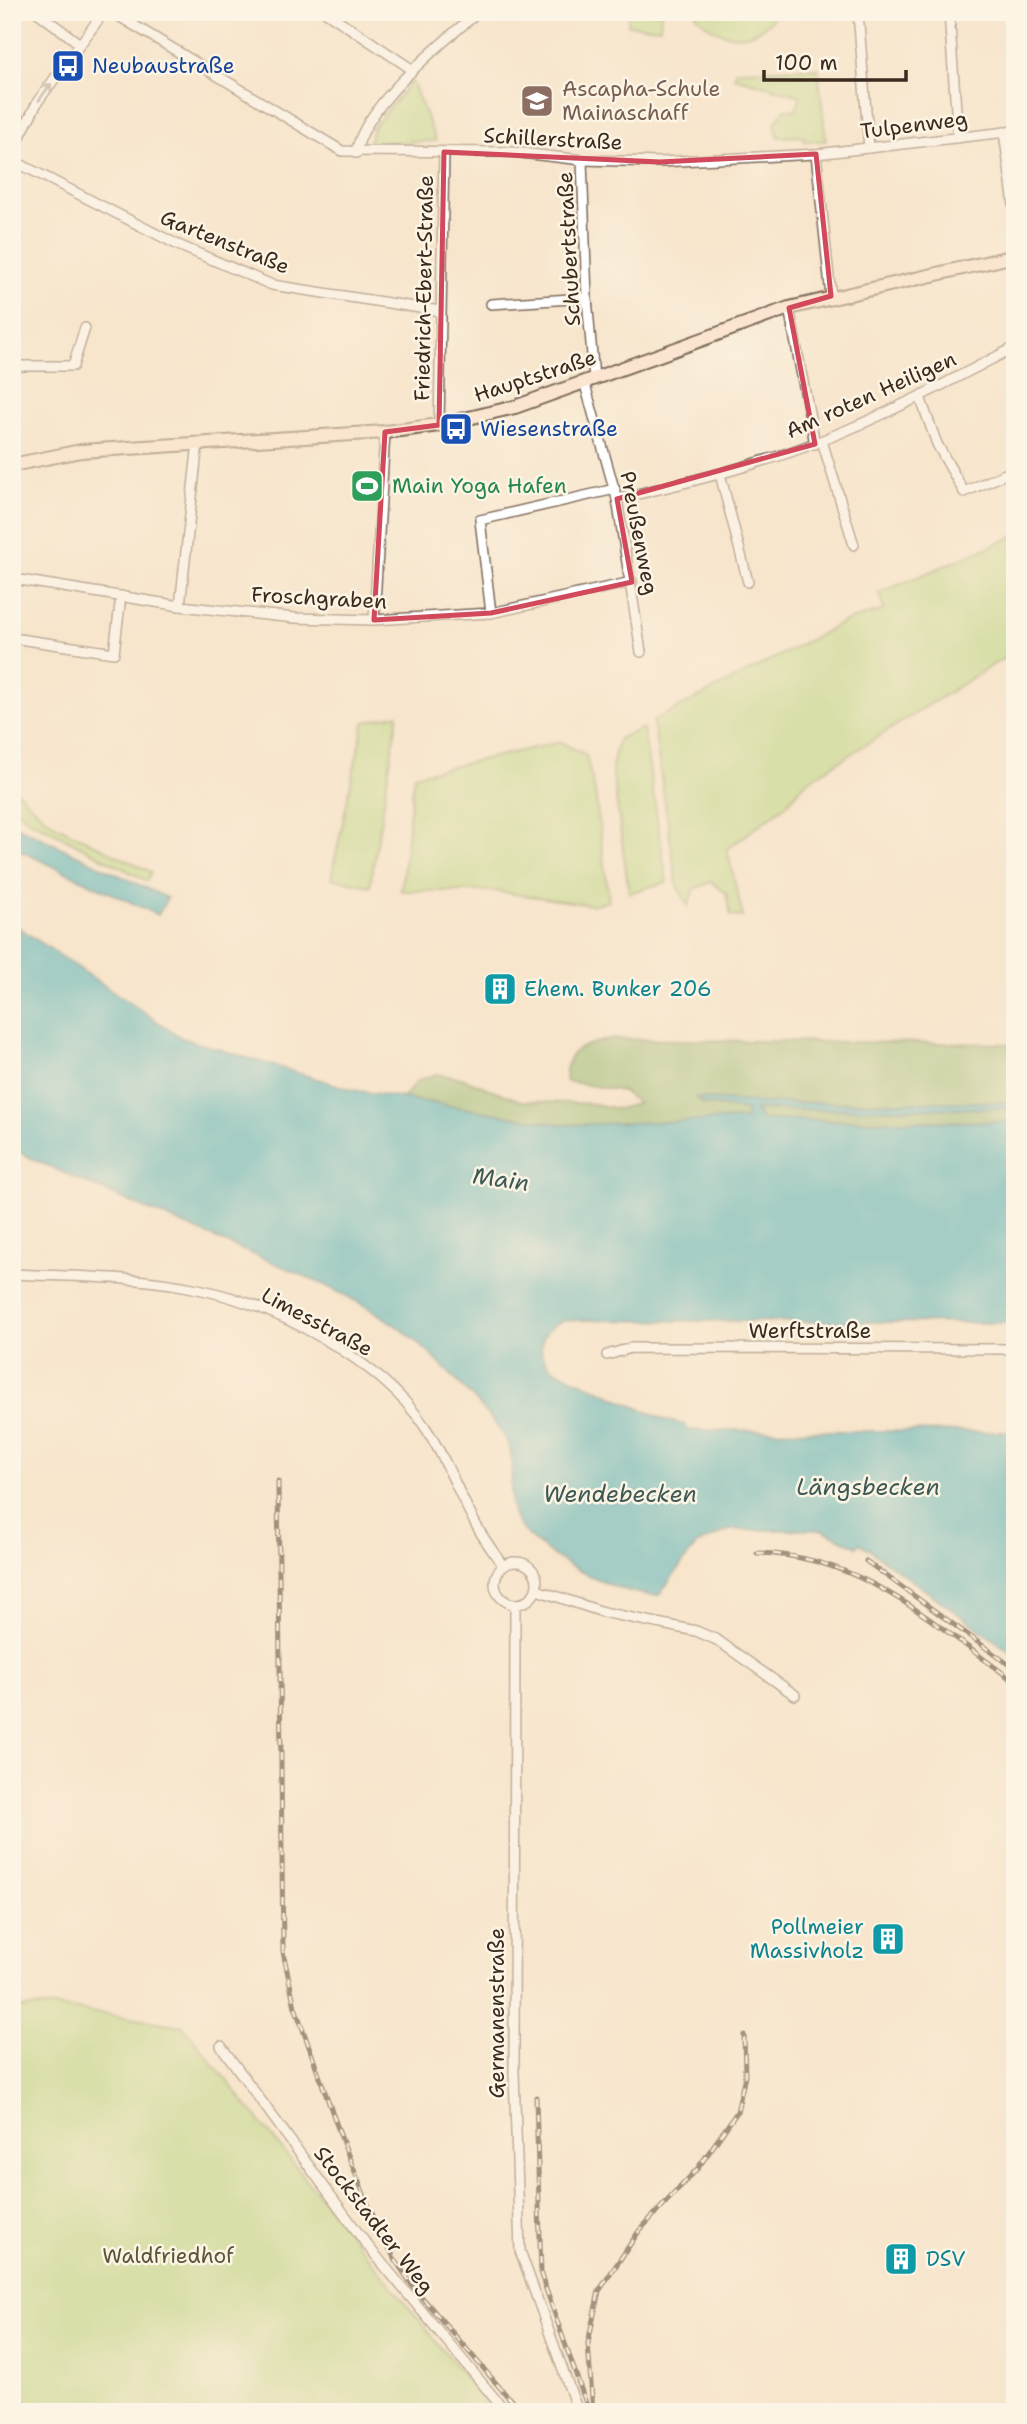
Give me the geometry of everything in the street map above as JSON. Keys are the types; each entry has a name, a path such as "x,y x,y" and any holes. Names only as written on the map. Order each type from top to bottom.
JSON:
{"street":[{"path":"37,12 80,44"},
{"path":"12,152 38,101 104,12"},
{"name":"Schillerstraße","path":"112,12 330,146 356,153 513,152 582,160 660,162 816,154"},
{"path":"326,12 413,70"},
{"path":"356,153 365,127 413,70 478,12"},
{"path":"858,12 869,148"},
{"path":"949,12 958,138"},
{"name":"Tulpenweg","path":"816,154 1015,131"},
{"path":"1004,132 1015,213"},
{"name":"Friedrich-Ebert-Straße","path":"439,425 444,152"},
{"path":"816,154 831,296"},
{"name":"Gartenstraße","path":"12,160 166,239 272,285 440,311"},
{"name":"Schubertstraße","path":"582,160 589,380"},
{"name":"Hauptstraße","path":"12,464 81,451 386,432 439,425 514,407 789,308 831,296 1015,256"},
{"path":"491,304 587,298"},
{"path":"789,308 818,442 854,545"},
{"path":"12,366 73,366 85,328"},
{"name":"Am roten Heiligen","path":"491,613 480,520 720,474 818,442 920,397 1015,347"},
{"name":"Preußenweg","path":"589,380 616,494 641,652"},
{"path":"920,397 937,444 964,492 1010,472"},
{"path":"374,621 386,432"},
{"path":"180,606 198,442"},
{"path":"720,474 748,582"},
{"name":"Froschgraben","path":"12,590 13,579 180,606 295,618 374,621 491,613 632,582"},
{"path":"12,638 114,653 121,596"},
{"name":"Limesstraße","path":"12,1274 157,1282 198,1289 254,1306 341,1350 400,1396 425,1426 473,1521 503,1566"},
{"name":"Werftstraße","path":"607,1355 631,1348 1015,1349"},
{"path":"516,1561 529,1565 537,1576 537,1590 530,1599 516,1604 503,1600 496,1589 495,1577 503,1566 516,1561"},
{"path":"537,1590 603,1612 696,1630 717,1640 795,1695"},
{"name":"Germanenstraße","path":"516,1604 514,2072 520,2251 578,2412"},
{"name":"Stockstadter Weg","path":"220,2046 368,2245 506,2412"}],"highlighted area":[{"path":"444,152 660,162 816,154 831,296 789,308 815,444 617,499 632,582 491,613 374,620 385,432 439,425"}],"green space":[{"path":"629,12 661,12 660,28 628,25"},
{"path":"694,12 777,12 769,23 759,30 736,36 713,29"},
{"path":"818,68 826,141 804,141 803,136 778,137 775,123 785,109 796,110 801,96 734,77 736,70"},
{"path":"412,81 436,141 369,143 373,127"},
{"path":"1015,536 1015,651 806,782 786,805 727,849 743,917 731,916 726,893 711,882 694,889 688,906 677,886 653,721 844,622 884,610 879,593"},
{"path":"398,714 370,886 331,878 364,722"},
{"path":"643,728 667,882 629,893 612,768 618,739"},
{"path":"560,742 586,755 595,792 609,901 591,905 494,891 401,891 414,775"},
{"path":"12,786 39,813 57,826 151,872 147,881 26,818 12,806"},
{"path":"610,1039 1015,1044 1015,1102 763,1103 698,1098 703,1104 746,1110 746,1120 565,1125 403,1098 417,1081 436,1074 462,1078 521,1101 595,1104 618,1109 638,1103 622,1091 565,1081 572,1054 584,1047"},
{"path":"1015,1108 1015,1122 761,1120 755,1109"},
{"name":"Waldfriedhof","path":"57,2007 183,2026 493,2412 33,2412 12,2385 12,2008"}],"water":[{"path":"12,824 167,898 158,915 12,847"},
{"path":"12,923 182,1038 354,1090 565,1125 746,1119 746,1110 703,1104 696,1098 763,1103 1015,1102 1015,1108 755,1110 761,1120 1015,1122 1015,1323 565,1320 545,1335 541,1349 548,1364 555,1370 665,1420 686,1425 687,1430 1015,1432 1015,1655 860,1543 857,1547 823,1530 729,1530 696,1545 659,1595 622,1589 554,1556 520,1527 513,1513 511,1452 501,1432 454,1378 401,1329 364,1305 323,1284 12,1149"}],"railway":[{"path":"278,1481 283,1952 295,2007 342,2140 369,2207 394,2258 414,2288 521,2412"},
{"path":"757,1553 795,1557 830,1566 863,1579 925,1616 1015,1682"},
{"path":"866,1561 1015,1669"},
{"path":"593,2412 588,2343 599,2291 639,2231 698,2168 737,2112 745,2076 744,2035"},
{"path":"536,2097 541,2275 588,2409"}],"place":[{"name":"Neubaustraße","path":"68,66"},
{"name":"Ascapha-Schule Mainaschaff","path":"537,101"},
{"name":"Wiesenstraße","path":"456,429"},
{"name":"Main Yoga Hafen","path":"367,486"},
{"name":"Ehem. Bunker 206","path":"500,989"},
{"name":"Pollmeier Massivholz","path":"888,1939"},
{"name":"DSV","path":"901,2259"}],"water label":[{"name":"Main","path":"501,1179"},
{"name":"Längsbecken","path":"868,1487"},
{"name":"Wendebecken","path":"620,1494"}]}
